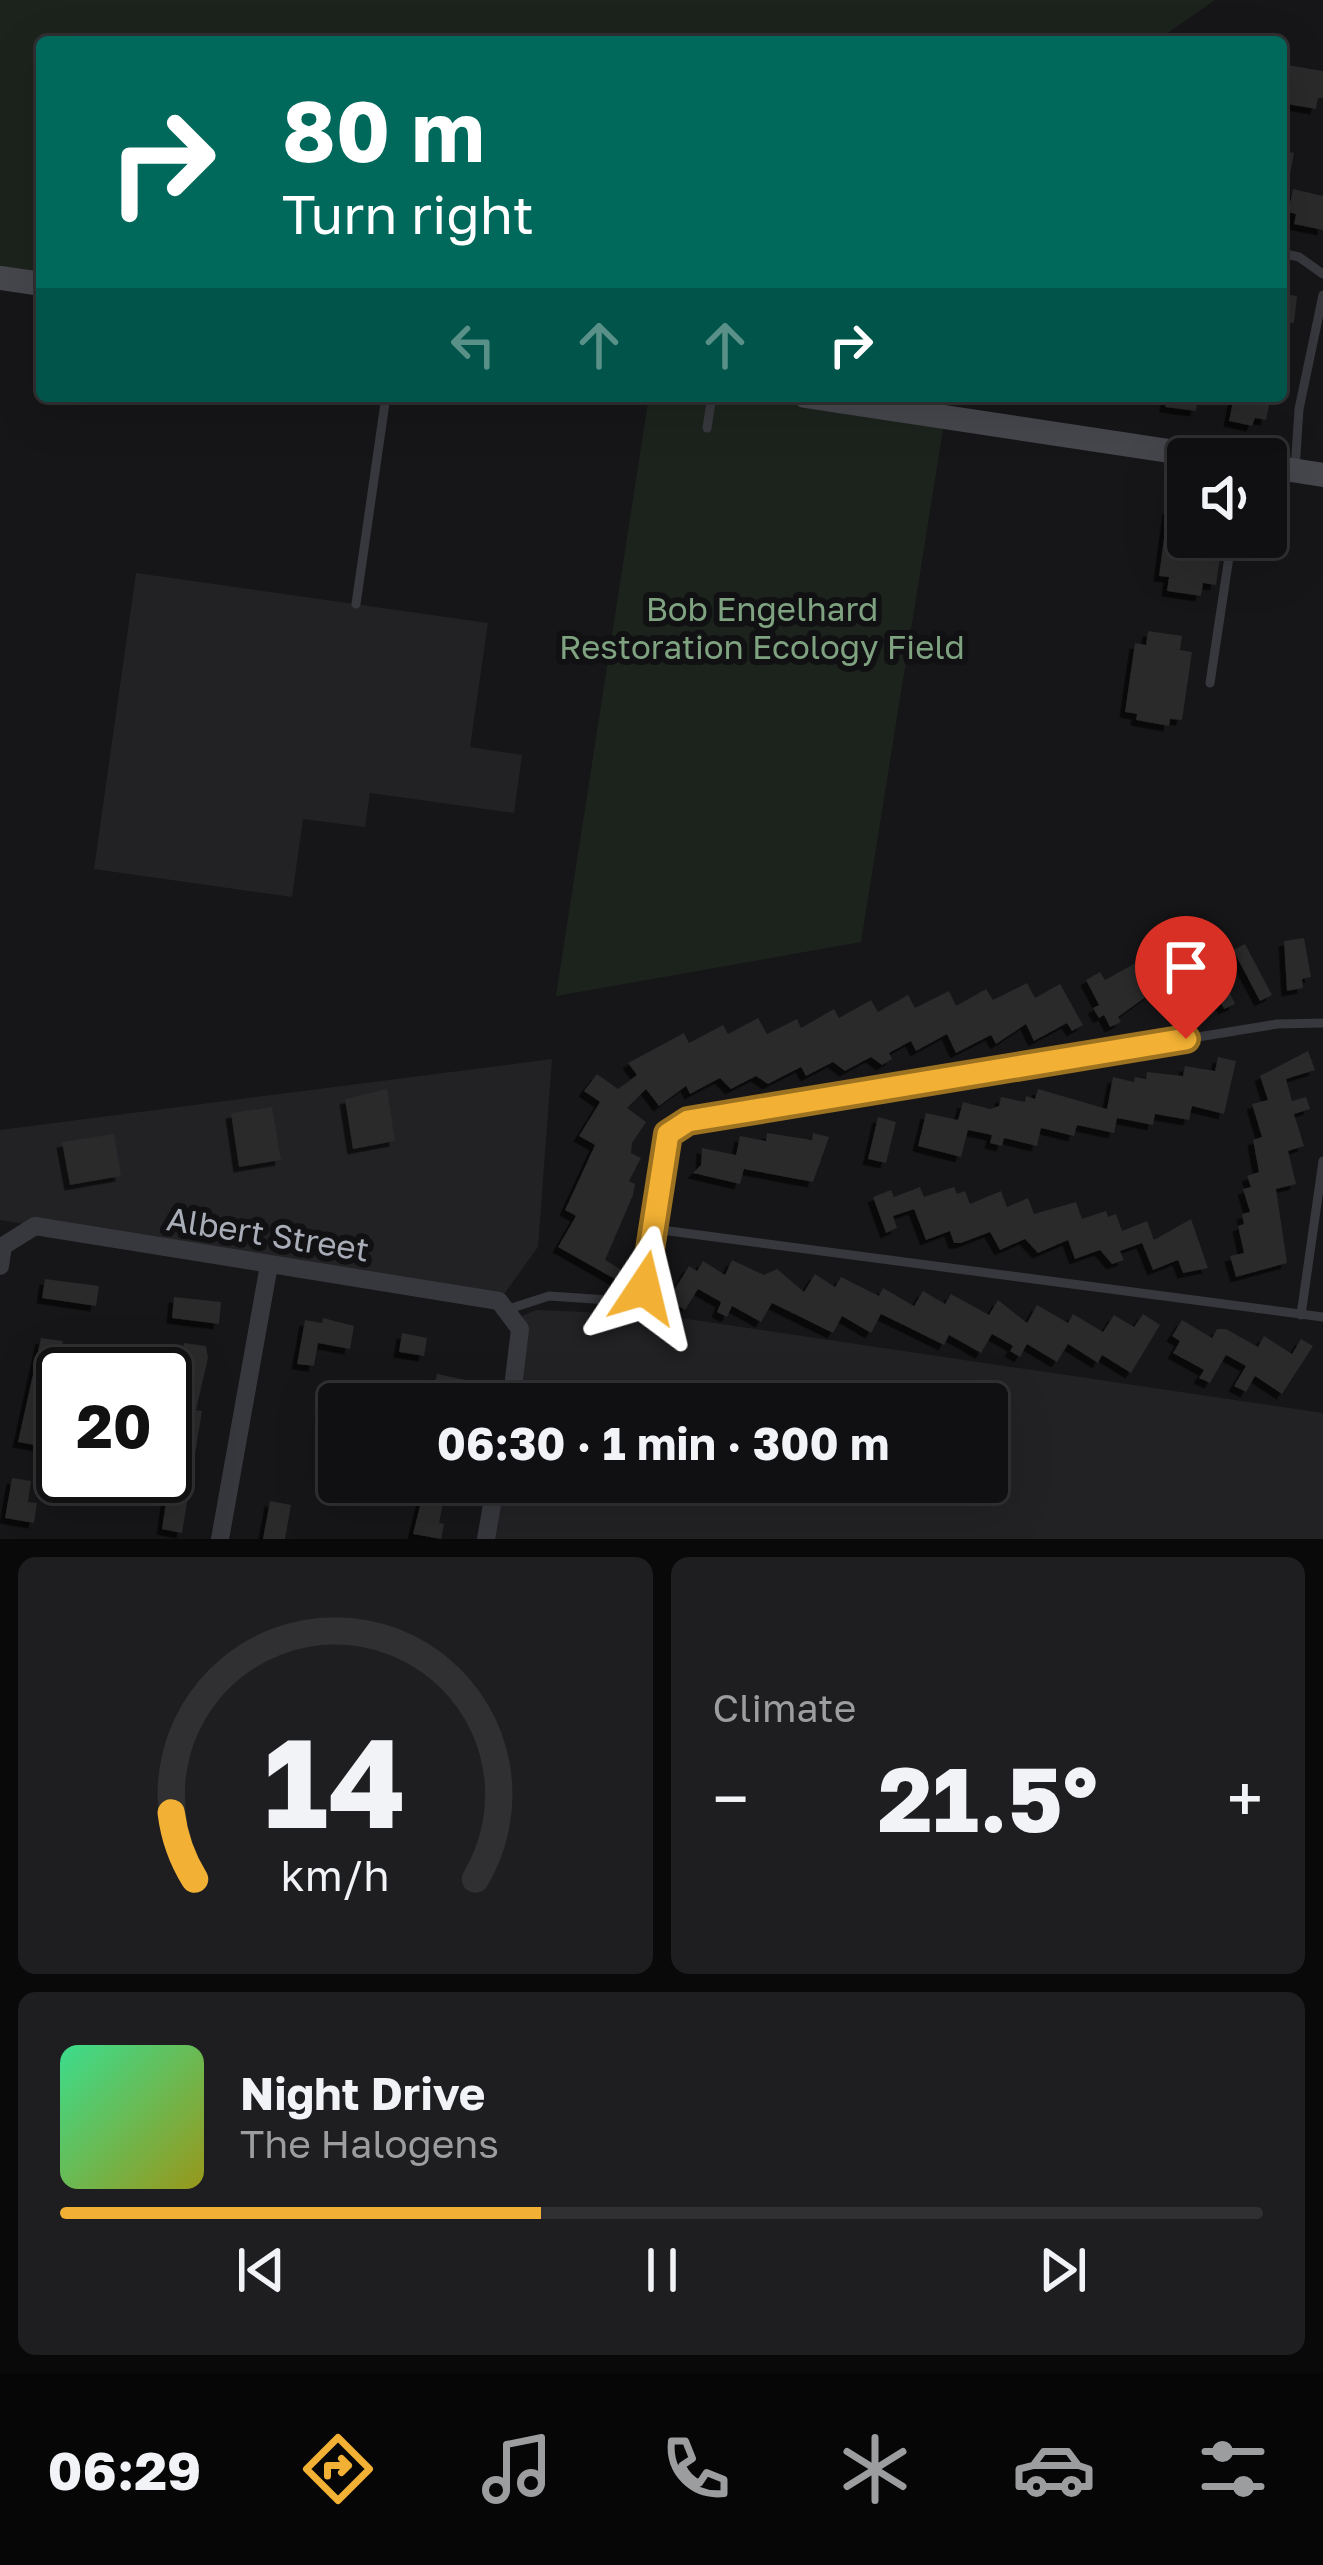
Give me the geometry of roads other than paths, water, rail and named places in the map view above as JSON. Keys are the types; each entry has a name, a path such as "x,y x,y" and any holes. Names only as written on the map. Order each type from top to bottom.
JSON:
{"street":[{"path":"0,278 36,283"},
{"path":"845,402 1167,451"},
{"path":"1287,469 1323,475"},
{"name":"Albert Street","path":"0,1266 3,1246 17,1233 35,1226 482,1298 509,1310"},
{"path":"220,1539 268,1265"},
{"path":"509,1310 520,1329 514,1383"},
{"path":"485,1539 492,1503"}],"lane":[{"path":"1287,254 1323,274"},
{"path":"1295,470 1299,409 1323,295"},
{"path":"356,604 385,402"},
{"path":"706,428 711,402"},
{"path":"1210,683 1229,558"},
{"path":"509,1310 549,1296 638,1302 668,1134 688,1121 1277,1024 1323,1023"},
{"path":"1300,1315 1323,1161"},
{"path":"654,1229 1323,1318"}],"park label":[{"name":"Bob Engelhard Restoration Ecology Field","path":"762,628"}]}
